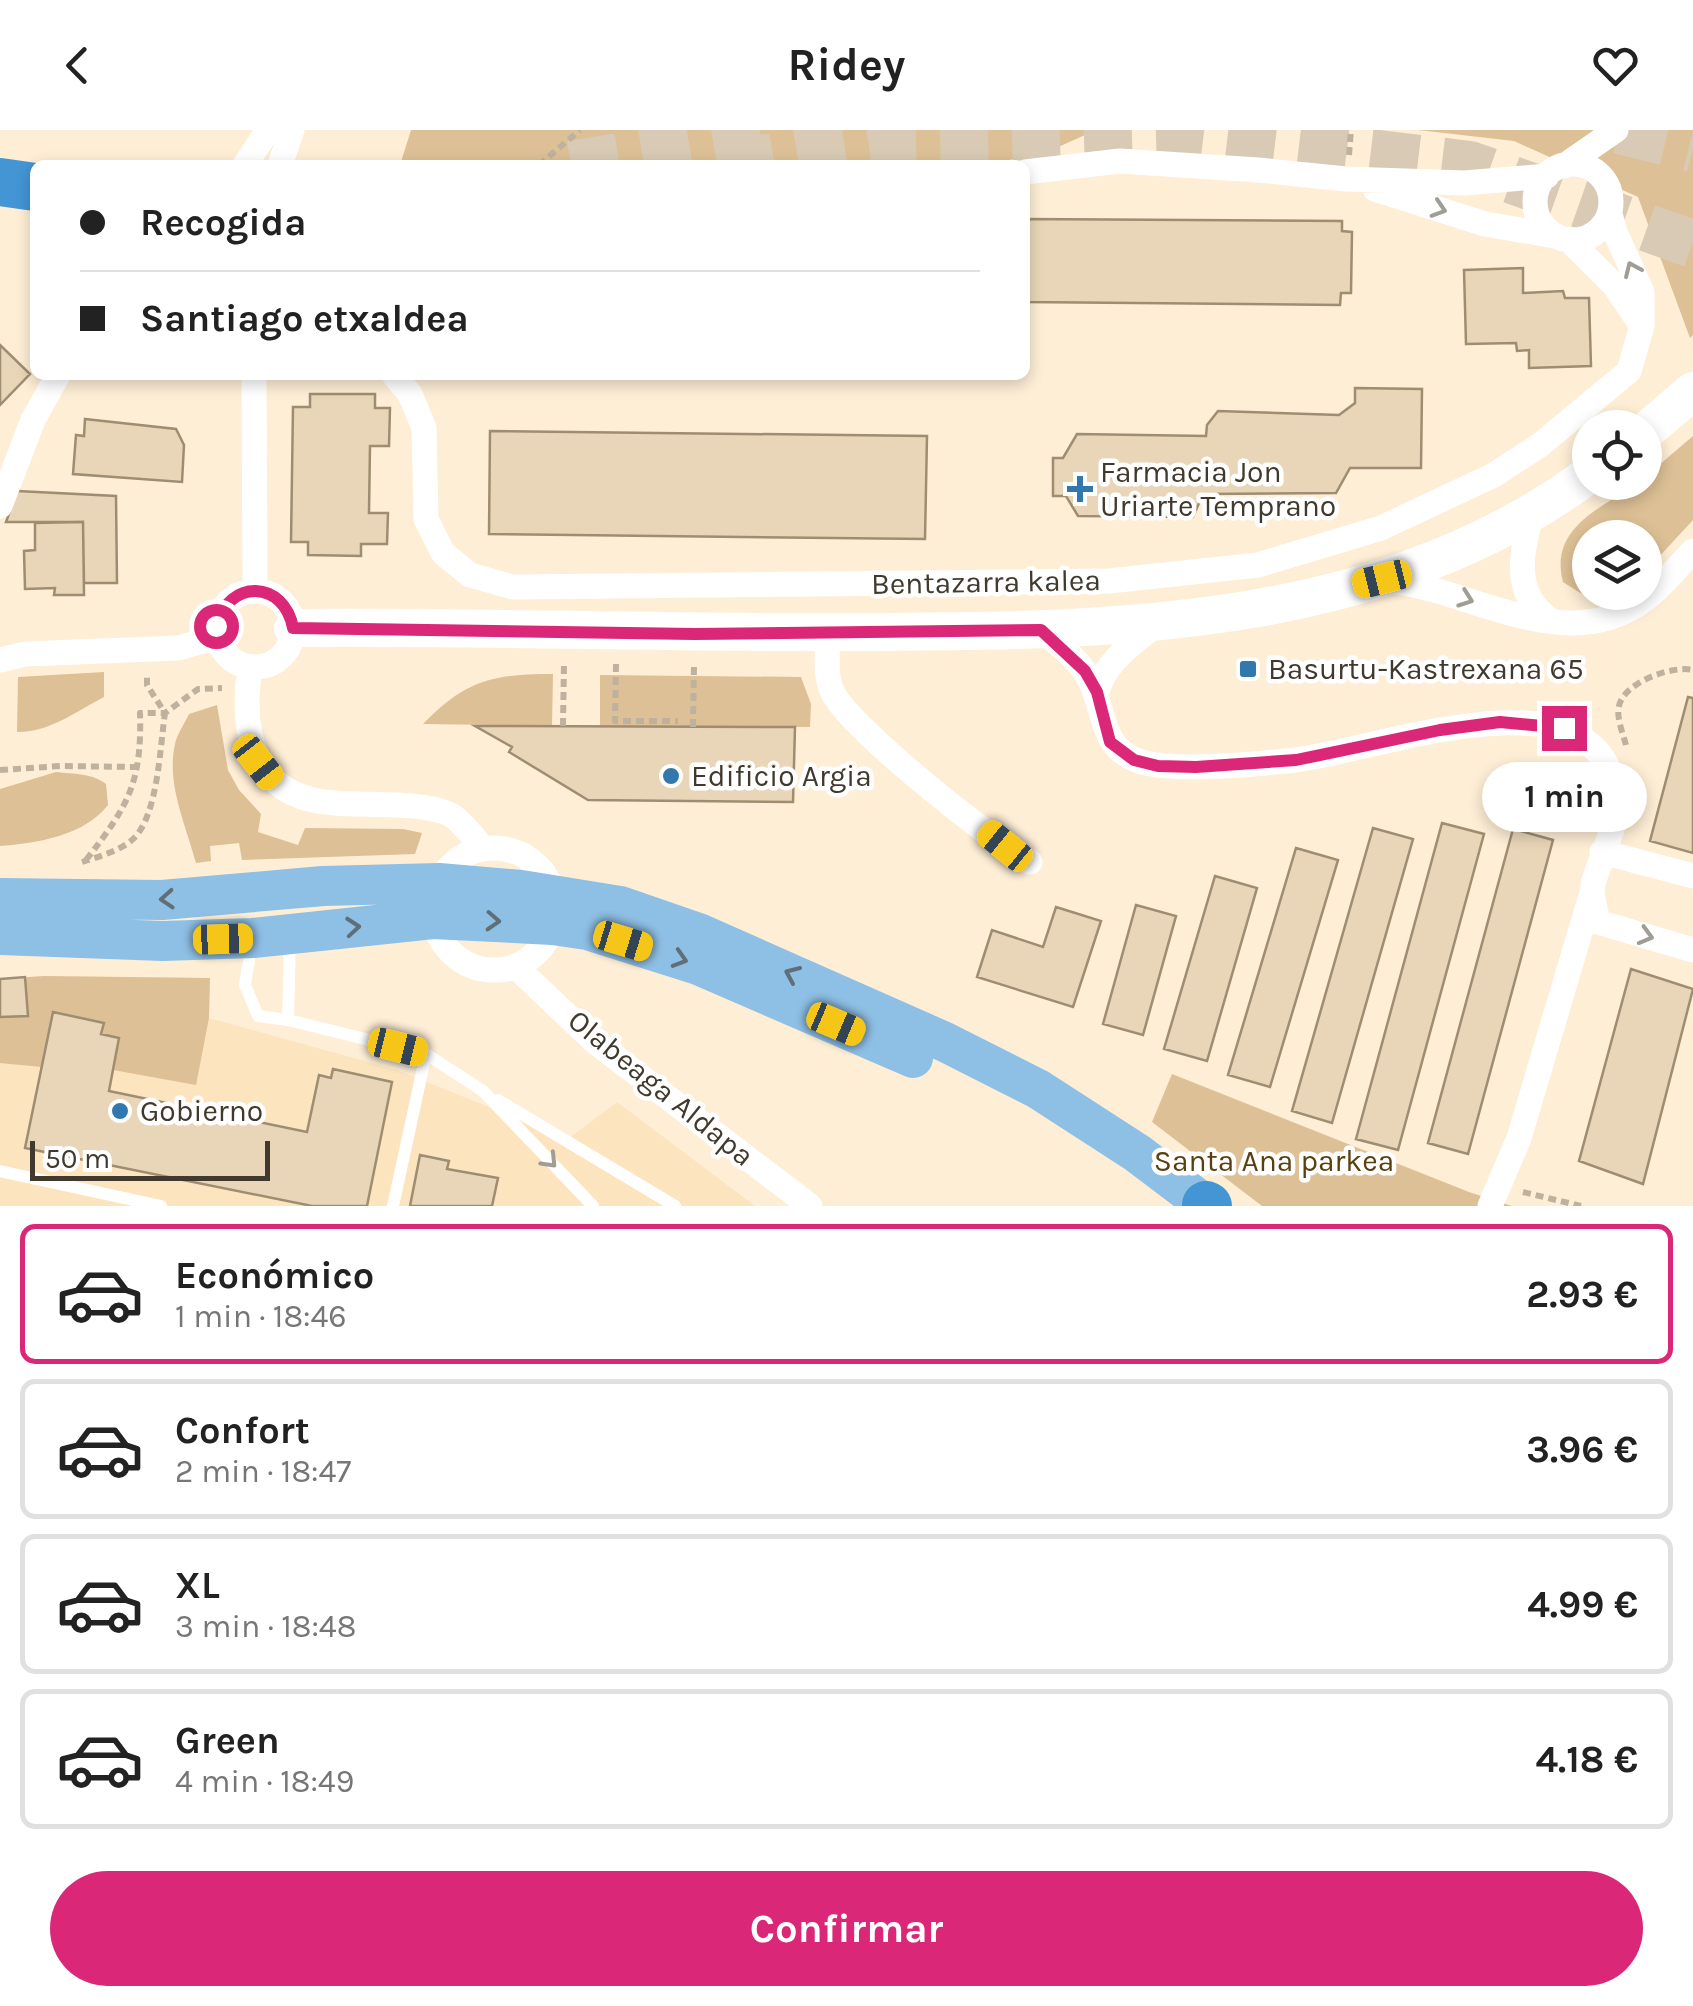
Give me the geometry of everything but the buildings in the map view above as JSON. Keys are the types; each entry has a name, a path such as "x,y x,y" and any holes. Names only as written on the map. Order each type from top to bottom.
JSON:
{"highway":[{"path":"0,182 30,186"}],"main road":[{"path":"0,898 162,900 285,916 436,901"},
{"path":"0,935 163,941 285,916 436,901 553,910 620,906 702,934 945,1042 1038,1089 1137,1153 1207,1206"},
{"path":"553,910 587,930 698,964 939,1069 1026,1114 1166,1206"}],"street":[{"path":"248,160 268,130"},
{"path":"282,160 292,130"},
{"path":"1348,168 1485,224 1562,238 1594,234 1610,214 1608,168 1618,130"},
{"path":"1618,130 1555,171 1536,196 1536,208 1539,219 1614,285 1642,326"},
{"path":"1030,171 1120,161 1258,170 1348,168 1493,183 1584,166 1608,187"},
{"name":"Bentazarra kalea","path":"398,380 410,394 424,428 422,474 426,519 443,554 470,576 513,586 1109,581 1258,564 1381,528 1494,475 1590,405 1629,371 1642,326 1642,292 1614,232 1610,214"},
{"path":"0,506 33,420 55,380"},
{"path":"254,380 254,591"},
{"path":"1662,417 1693,391"},
{"path":"293,628 695,634 1041,630 1158,622 1284,604 1382,579 1461,549 1572,485"},
{"path":"1533,509 1522,552 1522,582 1529,599 1550,620"},
{"path":"1382,579 1427,585 1511,614 1574,625 1607,619 1644,601 1693,551"},
{"path":"254,591 266,592 286,606 293,628 285,652 276,660 250,667 228,657 217,637 216,626 225,605 243,592 254,591"},
{"path":"1097,692 1100,680 1125,650 1158,622"},
{"path":"1041,630 1072,656 1097,692 1110,742 1134,760 1158,766 1296,760 1440,730 1500,722 1564,728 1600,750 1617,797 1624,832 1648,864"},
{"path":"828,632 830,686 850,716 916,774 1030,862"},
{"path":"0,660 24,654 178,648 217,637"},
{"path":"250,667 250,743 272,780 298,796 332,804 404,805 451,815 484,849"},
{"path":"1496,1190 1519,1138 1617,797"},
{"path":"502,848 535,864 546,878 553,910 542,946 516,966 494,970 471,966 452,954 438,935 436,901 460,858 484,849 502,848"},
{"path":"1602,852 1693,876"},
{"path":"1592,894 1598,922 1693,950"},
{"name":"Olabeaga Aldapa","path":"516,966 594,1040 810,1206"}],"lane":[{"path":"285,916 245,984 258,1016 426,1054 675,1206"},
{"path":"285,916 288,1020"},
{"path":"393,1206 426,1054"},
{"path":"483,1091 593,1206"},
{"path":"0,1171 110,1201 161,1206"}],"path":[{"path":"545,160 580,130"},
{"path":"1348,168 1352,130"},
{"path":"563,726 564,632"},
{"path":"617,632 615,721 678,721"},
{"path":"693,726 695,634"},
{"path":"1617,797 1638,779 1618,706 1624,694 1661,673 1680,667 1693,670"},
{"path":"66,864 123,846 136,838 148,820 165,712 148,685"},
{"path":"85,861 121,816 134,786 140,712 165,712 198,689"},
{"path":"0,770 137,767"},
{"path":"1496,1190 1580,1206"}],"shaded area":[{"path":"210,978 209,1018 397,1070 568,1139 617,1102 755,1206 0,1206 0,979"}],"green space":[{"path":"411,130 1096,130 1045,153 1009,160 402,160"},
{"path":"1418,130 1693,130 1693,335 1690,338 1638,197 1514,141"},
{"path":"1693,436 1693,520 1662,554 1662,520 1584,520 1612,500 1662,500 1662,462"},
{"path":"1571,534 1572,588 1563,582 1561,563 1563,547"},
{"path":"104,672 104,697 51,725 17,732 18,677"},
{"path":"553,674 552,726 423,724 453,698 482,682"},
{"path":"600,675 801,677 811,704 810,727 600,726"},
{"path":"217,705 228,770 239,790 261,814 258,832 298,845 305,828 403,829 422,833 415,854 242,860 239,843 210,846 211,861 196,863 178,804 173,759 176,740 189,714"},
{"path":"56,772 101,780 106,784 108,805 73,831 0,846 0,789"},
{"path":"210,978 209,1018 196,1085 113,1070 119,1039 101,1034 103,1023 53,1012 42,1067 0,1063 0,979"},
{"name":"Santa Ana parkea","path":"1172,1074 1512,1206 1262,1206 1152,1122"}],"tunnel":[{"path":"1619,130 1693,148"},
{"path":"756,160 870,141 1195,132 1470,165 1693,244"},
{"path":"601,160 764,133"}],"place":[{"name":"Farmacia Jon Uriarte Temprano","path":"1080,489"},
{"name":"Basurtu-Kastrexana 65","path":"1248,669"},
{"name":"Edificio Argia","path":"671,776"},
{"name":"Gobierno","path":"120,1111"}],"route":[{"path":"216,626 225,605 243,592 254,591 266,592 286,606 293,628 695,634 1041,630 1085,671 1097,692 1110,742 1134,760 1158,766 1296,760 1440,730 1500,722 1564,728"}]}
